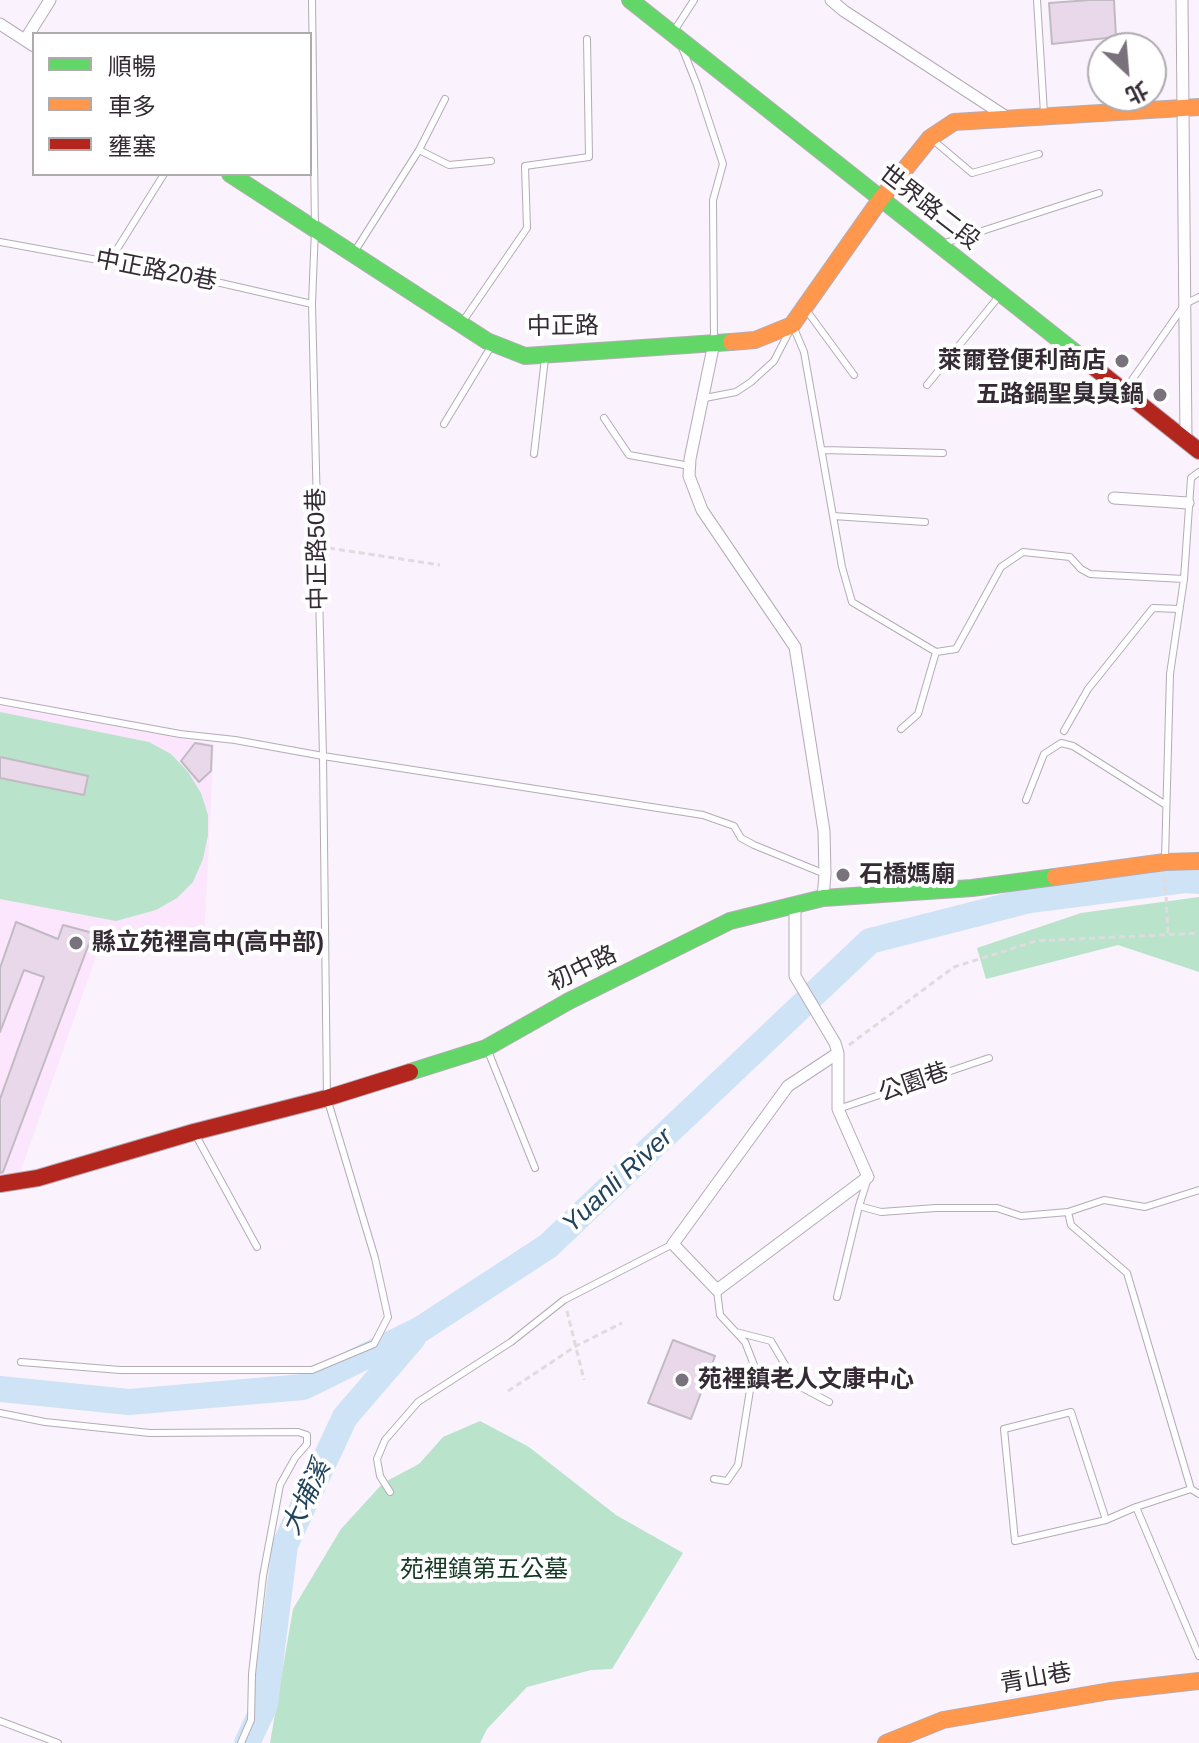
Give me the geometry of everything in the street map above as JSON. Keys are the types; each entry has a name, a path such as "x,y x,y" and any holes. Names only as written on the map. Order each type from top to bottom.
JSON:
{"street":[{"path":"34,32 50,0"},
{"name":"世界路二段","path":"630,0 1192,445"},
{"path":"831,0 1009,119"},
{"path":"1182,0 1191,108 1185,304 1192,445"},
{"path":"0,24 29,43"},
{"path":"792,325 880,200 930,138 954,122 1191,108"},
{"name":"中正路","path":"233,176 461,324 493,343 525,356 755,340 792,325"},
{"path":"714,343 689,476 702,510 795,647 824,831 823,898"},
{"path":"1114,498 1188,503"},
{"name":"初中路","path":"0,1184 38,1178 194,1132 327,1098 486,1048 569,1001 730,921 823,898 972,888 1165,862 1199,861"},
{"path":"795,905 795,976 837,1048 838,1109 868,1177 717,1290 673,1244 788,1086 837,1048"},
{"name":"青山巷","path":"886,1743 943,1720 1110,1691 1199,1681"}],"lane":[{"name":"中正路50巷","path":"21,1362 120,1370 312,1370 374,1344 388,1317 375,1258 327,1098 323,756 312,304 315,229 312,0"},
{"path":"694,0 675,36 697,85 723,164 713,200 714,343"},
{"path":"1037,0 1044,117"},
{"path":"461,324 527,228 525,166 589,157 587,39"},
{"path":"353,254 419,150 445,99"},
{"path":"930,138 972,173 1039,154"},
{"path":"419,150 449,165 491,161"},
{"path":"109,262 163,176"},
{"path":"937,245 1099,193"},
{"name":"中正路20巷","path":"0,242 212,281 312,304"},
{"path":"927,385 1000,295"},
{"path":"1123,393 1185,304 1199,297"},
{"path":"805,308 854,375"},
{"path":"705,398 736,392 751,382 774,361 792,325"},
{"path":"792,325 804,352 842,567 852,602 936,652 956,649 1001,567 1023,552 1070,557 1090,574 1184,579"},
{"path":"444,424 493,343"},
{"path":"534,454 546,355"},
{"path":"604,418 629,455 690,466"},
{"path":"823,450 943,453"},
{"path":"1165,862 1170,674 1184,579 1191,478 1199,472"},
{"path":"833,516 925,522"},
{"path":"1064,731 1088,689 1153,608 1179,609"},
{"path":"901,729 918,714 936,652"},
{"path":"0,701 180,734 235,740 703,815 734,826 741,838 754,845 825,874"},
{"path":"1026,800 1044,754 1061,743 1073,746 1166,805"},
{"path":"486,1048 535,1168"},
{"name":"公園巷","path":"838,1109 989,1058"},
{"path":"194,1132 257,1247"},
{"path":"837,1297 868,1177"},
{"path":"859,1206 881,1212 997,1208 1021,1216 1068,1212 1104,1200 1145,1207 1199,1190"},
{"path":"1068,1212 1071,1225 1127,1273 1191,1489 1199,1494"},
{"path":"390,1492 380,1476 377,1459 385,1440 418,1402 511,1342 564,1300 673,1244"},
{"path":"714,1479 727,1481 738,1465 754,1365 745,1342 720,1315 717,1290"},
{"path":"736,1332 771,1341 797,1385 829,1402"},
{"path":"1106,1520 1071,1412 1004,1429 1015,1541 1106,1520 1191,1489"},
{"path":"0,1413 45,1422 150,1433 298,1432 307,1435 307,1444 280,1485 263,1576 252,1674 251,1720 241,1743"},
{"path":"1136,1507 1199,1656"},
{"path":"0,1721 58,1743"}],"path":[{"path":"318,546 440,565"},
{"path":"1165,862 1168,933"},
{"path":"837,1048 954,967 1036,941 1199,933"},
{"path":"564,1300 584,1380"},
{"path":"508,1391 576,1346 622,1323"}],"shaded area":[{"name":"縣立苑裡高中(高中部)","path":"0,706 214,744 204,941 100,945 20,1173 0,1178"}],"green space":[{"path":"0,712 149,742 171,754 188,772 201,793 208,815 203,859 193,882 177,898 156,910 116,921 0,899"},
{"path":"1199,897 1199,972 1118,945 986,979 977,948 1081,913"},
{"name":"苑裡鎮第五公墓","path":"480,1421 529,1447 616,1515 683,1553 612,1669 591,1670 527,1687 487,1729 480,1743 270,1743 293,1609 341,1529 383,1483 419,1464 443,1437"}],"building":[{"path":"1114,0 1116,32 1087,32 1087,40 1052,44 1049,3"},
{"path":"195,743 212,746 211,771 199,782 181,761"},
{"path":"0,757 88,776 84,795 0,778"},
{"path":"16,922 58,939 63,925 93,933 3,1172 0,1173 0,1099 44,977 24,970 0,1032 0,968"},
{"name":"苑裡鎮老人文康中心","path":"673,1340 715,1356 691,1419 648,1403"}],"waterway":[{"name":"Yuanli River","path":"0,1389 129,1402 303,1387 421,1329 548,1246 870,941 1030,900 1185,880 1199,881"},
{"name":"大埔溪","path":"247,1743 265,1705 285,1545 345,1417 413,1338"}],"traffic: fast":[{"path":"630,0 1081,357"},
{"path":"233,176 487,341 525,356 731,342"},
{"path":"410,1072 486,1048 569,1001 730,921 823,898 972,888 1055,877"}],"traffic: slow":[{"path":"731,342 755,340 792,325 880,200 930,138 954,122 1199,107"},
{"path":"1055,877 1165,862 1199,861"},
{"path":"886,1743 943,1720 1110,1691 1199,1681"}],"traffic: jam":[{"path":"1081,357 1199,451"},
{"path":"0,1184 38,1178 410,1072"}],"place":[{"name":"萊爾登便利商店","path":"1122,361"},
{"name":"五路鍋聖臭臭鍋","path":"1160,395"},
{"name":"石橋媽廟","path":"843,875"},
{"name":"縣立苑裡高中(高中部)","path":"76,943"},
{"name":"苑裡鎮老人文康中心","path":"682,1380"}]}
